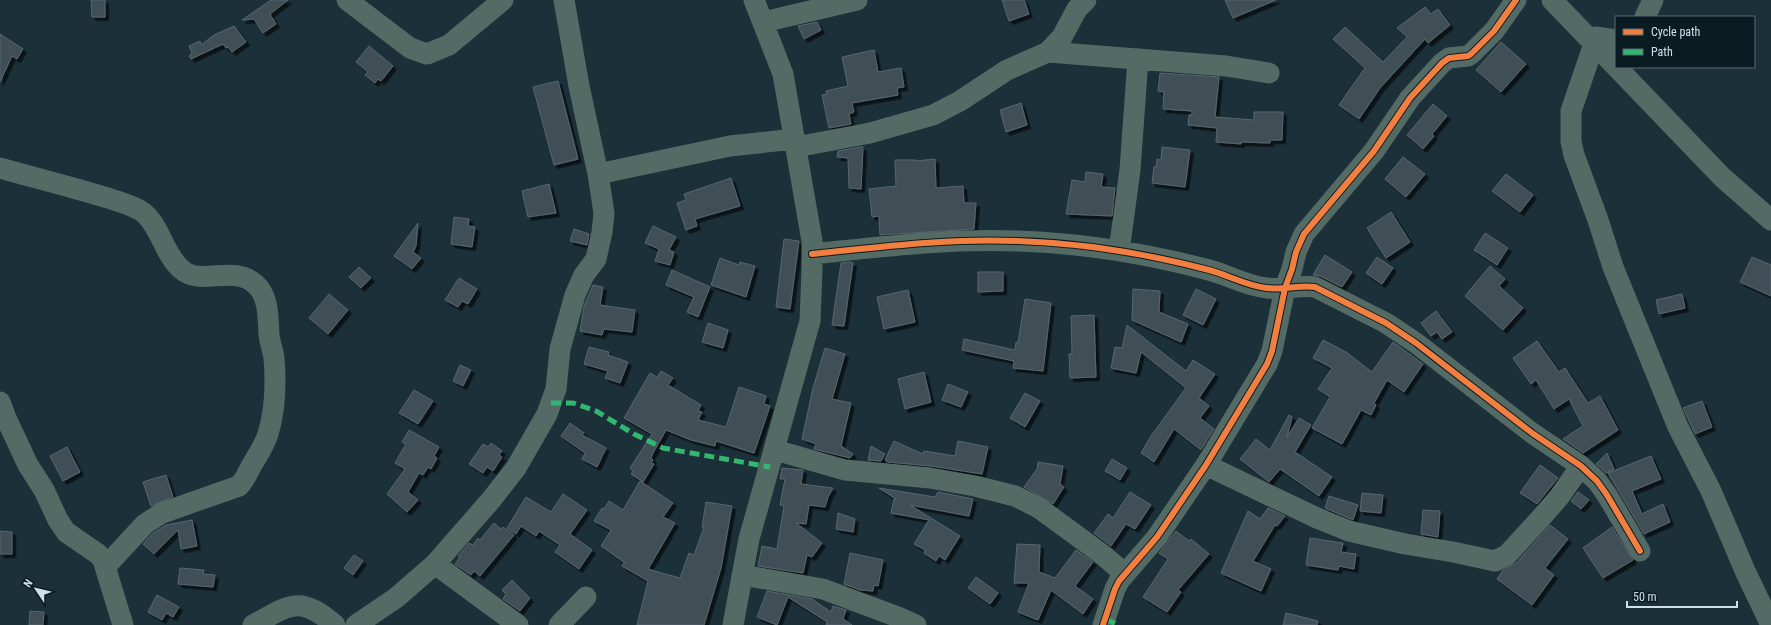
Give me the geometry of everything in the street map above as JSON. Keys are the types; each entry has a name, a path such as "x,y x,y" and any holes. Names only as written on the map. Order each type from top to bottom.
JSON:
{"street":[{"path":"347,0 410,48 426,54 449,45 503,0"},
{"path":"356,625 396,598 435,564 491,500 516,468 547,414 556,389 560,349 575,295 584,275 596,259 602,232 604,213 598,174 579,86 564,0"},
{"path":"733,625 749,539 810,321 812,241 796,143 783,74 754,0"},
{"path":"763,22 857,0"},
{"path":"598,174 730,146 822,143 870,133 927,117 960,101 1007,70 1048,52 1062,37 1077,9 1086,0"},
{"path":"1103,625 1115,589 1125,574 1156,537 1206,465 1266,364 1272,351 1284,288 1292,269 1296,252 1304,234 1374,150 1410,98 1446,60 1471,54 1494,31 1516,0"},
{"path":"1552,0 1602,40 1615,55"},
{"path":"1571,0 1582,12 1615,57"},
{"path":"1645,16 1653,0"},
{"path":"1602,40 1571,111 1571,141 1574,155 1598,220 1613,267 1678,427 1711,491 1746,573 1771,625"},
{"path":"1048,52 1226,66 1269,73"},
{"path":"1119,251 1130,170 1138,59"},
{"path":"1626,68 1708,149 1722,177"},
{"path":"1627,68 1722,177 1771,220"},
{"path":"0,168 85,191 128,205 144,214 158,232 173,259 181,269 190,275 204,276 230,274 244,277 255,284 264,294 274,358 273,410 268,433 262,449 245,480 240,486 162,513 145,524 106,566"},
{"path":"812,254 954,240 1018,240 1119,251 1210,270 1255,286 1267,288 1315,287 1386,323 1416,343 1532,432 1580,466 1600,486 1640,551"},
{"path":"0,402 28,465 44,490 58,520 66,532 98,554 106,566 123,625"},
{"path":"775,450 845,470 930,478 975,486 1015,496 1035,505 1103,555 1125,574"},
{"path":"1206,465 1343,529 1405,544 1495,561 1507,555 1540,519 1559,497 1580,466"},
{"path":"435,564 518,625"},
{"path":"742,575 823,589 916,625"},
{"path":"559,625 586,597"},
{"path":"254,625 282,609 302,605 322,614 335,625"}],"building":[{"path":"91,0 105,0 105,17 92,17"},
{"path":"271,0 288,0 270,14 276,24 263,33 254,19 242,20"},
{"path":"1002,0 1024,0 1029,14 1009,21"},
{"path":"1225,0 1276,0 1233,18"},
{"path":"1425,7 1431,14 1438,9 1450,25 1428,43 1425,39 1380,88 1359,119 1339,105 1365,68 1333,39 1345,27 1383,62 1407,37 1397,28"},
{"path":"817,22 821,30 804,39 798,26"},
{"path":"234,26 246,42 232,52 223,44 191,59 189,56 192,53 189,46 200,41 201,45 214,35"},
{"path":"0,34 23,49 17,59 12,56 0,82"},
{"path":"1501,42 1526,64 1501,92 1476,70"},
{"path":"369,46 393,66 381,81 378,79 375,83 365,75 368,72 356,62"},
{"path":"874,50 878,72 901,68 904,87 897,88 898,95 852,103 854,112 849,114 851,124 829,128 822,95 827,94 826,91 848,86 842,57"},
{"path":"1160,73 1219,77 1215,117 1254,120 1254,112 1283,112 1282,140 1270,140 1270,143 1241,142 1241,144 1216,142 1217,128 1188,125 1189,115 1192,115 1192,111 1163,109 1164,92 1158,91"},
{"path":"558,81 578,159 554,165 533,87"},
{"path":"1021,103 1027,125 1006,132 1000,110"},
{"path":"1433,104 1447,116 1432,134 1434,136 1423,149 1407,135"},
{"path":"863,147 861,189 849,188 848,158 837,157 838,151"},
{"path":"1162,147 1190,150 1185,187 1152,183 1154,167 1156,167 1157,159 1161,160"},
{"path":"1403,157 1425,174 1406,197 1385,179"},
{"path":"935,159 936,188 963,186 964,203 976,203 974,229 880,235 879,216 872,217 869,189 896,186 895,160 916,161"},
{"path":"1086,172 1103,174 1101,187 1115,188 1112,216 1066,214 1072,180 1085,182"},
{"path":"1506,174 1533,195 1520,212 1492,191"},
{"path":"731,178 740,206 695,219 697,226 686,230 677,203 686,200 684,194"},
{"path":"549,184 556,213 528,217 522,191"},
{"path":"1391,212 1410,242 1386,258 1367,228"},
{"path":"454,217 469,219 468,226 475,227 472,247 451,244"},
{"path":"418,223 416,246 413,252 421,258 412,269 394,256"},
{"path":"653,226 676,237 669,250 674,252 670,265 655,261 659,249 645,243"},
{"path":"574,229 589,234 587,245 570,241"},
{"path":"1485,233 1508,248 1497,265 1474,250"},
{"path":"784,239 799,241 790,309 776,307"},
{"path":"1325,255 1352,272 1342,287 1320,276 1313,275"},
{"path":"1377,257 1393,268 1382,284 1366,273"},
{"path":"1752,257 1771,265 1771,296 1740,282"},
{"path":"720,258 739,265 740,262 755,266 746,297 711,285"},
{"path":"841,263 853,263 844,326 832,325"},
{"path":"1490,266 1505,279 1499,286 1523,308 1503,330 1465,296"},
{"path":"359,267 371,278 361,288 349,277"},
{"path":"672,270 710,287 698,317 687,312 694,297 666,285"},
{"path":"978,272 1003,272 1003,291 978,292"},
{"path":"459,278 477,289 468,304 462,301 458,307 445,300"},
{"path":"593,285 603,287 600,305 635,310 632,332 604,329 602,335 580,331 584,306"},
{"path":"1133,289 1160,291 1159,312 1188,324 1181,342 1132,320"},
{"path":"1196,289 1216,299 1203,325 1183,315"},
{"path":"908,290 915,322 884,329 877,297"},
{"path":"329,294 348,310 328,334 309,318"},
{"path":"1682,294 1685,308 1659,314 1656,300"},
{"path":"1025,299 1051,303 1043,371 1013,368 1014,361 962,350 964,339 1015,350 1016,342 1018,343"},
{"path":"1436,311 1452,332 1442,339 1437,332 1431,336 1421,323"},
{"path":"1094,315 1096,377 1070,378 1069,354 1072,354 1071,316"},
{"path":"708,323 728,330 723,348 702,342"},
{"path":"1127,325 1186,371 1193,360 1215,374 1199,398 1209,406 1200,418 1214,429 1201,450 1174,429 1154,462 1141,453 1151,436 1186,388 1141,352 1136,373 1111,368 1115,347 1122,348"},
{"path":"1323,340 1346,352 1372,372 1393,342 1423,364 1404,392 1387,380 1374,403 1376,405 1371,415 1361,410 1342,444 1312,428 1330,397 1318,389 1332,368 1313,358"},
{"path":"1537,341 1559,372 1565,368 1588,403 1600,396 1618,430 1583,453 1563,439 1583,426 1569,399 1554,409 1536,380 1531,384 1513,358"},
{"path":"589,347 609,352 608,355 628,362 620,383 605,378 608,371 584,364"},
{"path":"825,348 845,354 832,399 851,403 841,446 853,454 850,458 814,449 816,444 802,439 813,388"},
{"path":"460,365 471,370 463,386 453,381"},
{"path":"661,371 673,378 668,385 701,405 698,411 702,412 698,420 726,427 739,387 766,396 764,404 770,406 754,453 716,441 715,446 691,440 666,430 652,455 651,458 653,460 651,463 654,464 643,482 631,474 633,471 630,468 652,434 624,418 650,373 657,377"},
{"path":"924,372 931,402 905,409 898,379"},
{"path":"948,384 968,392 961,407 942,400"},
{"path":"414,390 433,401 418,424 399,413"},
{"path":"1025,393 1040,401 1025,427 1010,418"},
{"path":"1702,401 1712,427 1695,434 1683,408"},
{"path":"1289,415 1292,417 1287,437 1299,418 1311,425 1295,452 1332,477 1319,496 1280,469 1269,482 1240,459 1256,439 1270,450"},
{"path":"570,423 584,433 582,435 606,448 597,467 582,459 585,453 561,436"},
{"path":"409,430 439,447 434,456 437,458 431,469 428,467 423,475 419,473 408,492 418,500 407,512 387,494 405,469 395,463 406,444 402,442"},
{"path":"894,441 923,454 924,451 955,456 958,441 988,447 982,474 931,466 888,462 885,460"},
{"path":"491,443 502,451 499,455 502,457 493,471 487,467 483,473 469,464 483,444 488,447"},
{"path":"871,446 885,454 881,461 868,460"},
{"path":"67,447 80,472 63,481 50,456"},
{"path":"1607,453 1614,469 1606,473 1596,464"},
{"path":"1651,456 1661,479 1632,491 1642,514 1663,504 1670,522 1644,534 1608,473"},
{"path":"1112,459 1127,468 1120,480 1105,471"},
{"path":"1038,462 1063,466 1060,484 1064,487 1053,504 1024,487 1037,469"},
{"path":"1540,465 1558,478 1537,504 1520,493"},
{"path":"782,468 803,470 801,484 833,488 825,507 809,505 806,524 796,523 822,543 812,557 807,555 803,573 758,566 762,546 777,549 784,506 780,505 785,479 780,479"},
{"path":"166,475 173,497 151,506 143,482"},
{"path":"640,481 673,503 663,517 675,523 648,569 680,578 689,553 694,555 704,527 702,527 706,502 732,506 721,568 704,625 637,625 648,581 622,566 625,563 601,546 611,530 594,521 602,508 604,509 609,501 623,510"},
{"path":"879,488 935,497 938,492 973,499 969,516 910,505 960,536 945,560 939,556 936,561 924,553 925,550 914,544 929,520 891,513 894,499 896,499"},
{"path":"1130,492 1151,505 1135,529 1126,524 1111,546 1094,533 1108,514 1113,518"},
{"path":"1578,492 1589,500 1581,509 1571,501"},
{"path":"1362,493 1383,495 1381,513 1360,511"},
{"path":"563,494 587,510 570,534 592,550 579,569 555,552 560,545 539,531 536,536 521,526 516,534 507,528 526,497 551,512"},
{"path":"1329,496 1358,505 1353,520 1325,508"},
{"path":"1268,508 1285,516 1277,526 1275,525 1253,561 1271,569 1261,591 1221,573 1248,511 1260,519"},
{"path":"1423,510 1440,511 1438,537 1421,534"},
{"path":"838,513 855,519 853,532 836,529"},
{"path":"192,520 197,546 181,549 178,530 154,554 143,544 153,533 166,525"},
{"path":"494,523 501,529 503,527 514,535 480,576 474,571 471,575 455,564 460,557 458,556 469,543 473,545 478,538 480,540"},
{"path":"1550,525 1568,539 1545,568 1554,575 1532,605 1497,579 1503,570 1516,563"},
{"path":"1612,527 1633,560 1603,578 1583,548"},
{"path":"0,531 12,532 12,554 0,554"},
{"path":"1176,531 1189,541 1191,539 1209,554 1178,590 1181,592 1167,612 1143,597 1168,559 1159,553"},
{"path":"1310,538 1343,543 1341,552 1356,554 1354,569 1339,566 1338,570 1306,565"},
{"path":"1017,544 1040,545 1039,572 1055,578 1076,550 1093,562 1075,586 1093,599 1083,614 1051,590 1038,620 1018,612 1029,583 1014,583"},
{"path":"850,553 883,560 878,586 874,585 873,591 860,590 844,584"},
{"path":"354,555 363,561 353,575 344,568"},
{"path":"180,568 204,570 203,574 215,575 213,587 178,584"},
{"path":"976,577 998,593 990,604 968,588"},
{"path":"512,580 530,598 520,611 503,599 506,594 502,590"},
{"path":"767,591 812,599 831,612 833,606 846,610 843,619 852,625 826,625 827,622 788,597 777,625 757,617"},
{"path":"157,595 179,607 173,617 166,613 162,620 148,612"},
{"path":"30,611 44,612 43,625 29,625"},
{"path":"1286,613 1318,621 1317,625 1283,625"}],"marked path":[{"path":"551,403 573,403 596,411 634,434 663,448 770,467"},
{"path":"1106,619 1118,625"}],"cycle path":[{"path":"1103,625 1119,581 1157,537 1206,465 1267,364 1272,351 1285,288 1296,252 1304,234 1374,151 1410,98 1442,63 1449,58 1468,56 1471,54 1494,31 1516,0"},
{"path":"812,254 940,242 992,240 1042,242 1138,254 1209,270 1260,287 1315,287 1386,323 1416,343 1532,433 1581,466 1597,481 1607,495 1640,551"}]}
